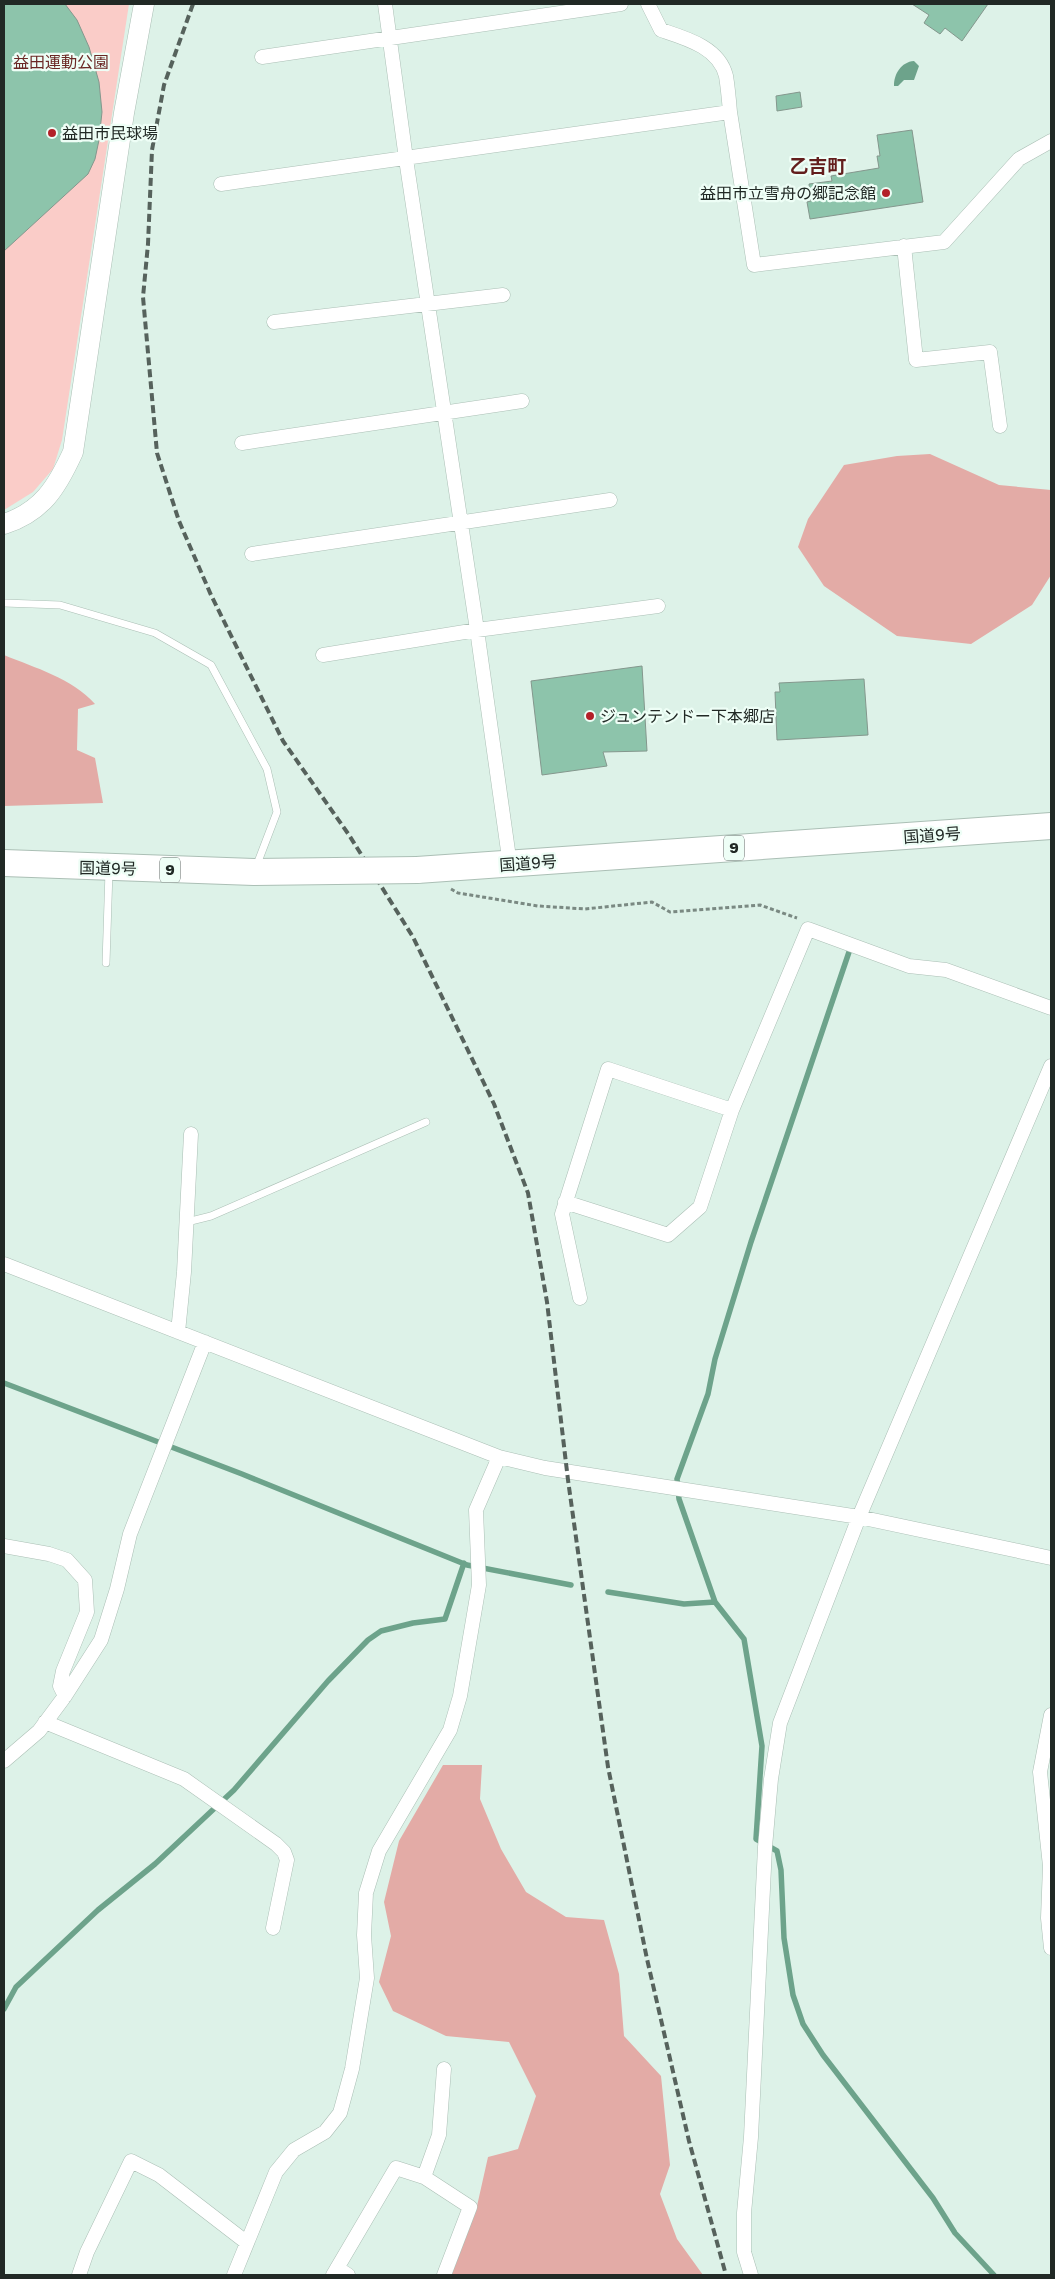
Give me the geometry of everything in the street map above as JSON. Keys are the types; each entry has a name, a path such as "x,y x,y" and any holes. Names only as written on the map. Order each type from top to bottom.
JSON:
{"highway":[{"name":"国道9号","path":"4,863 254,872 417,870 1051,826"}],"street":[{"path":"4,524 22,518 43,502 60,478 73,452 124,113 144,4"},
{"path":"385,4 406,160 477,630 510,865"},
{"path":"262,57 621,4"},
{"path":"648,4 661,30 695,42 712,54 725,74 754,264 944,242 1019,160 1051,141"},
{"path":"221,184 406,160 730,112"},
{"path":"904,246 916,360 990,352 1000,426"},
{"path":"274,322 503,296"},
{"path":"242,443 522,401"},
{"path":"252,554 610,500"},
{"path":"323,655 477,630 658,606"},
{"path":"565,1202 668,1235 700,1207 732,1110 808,929 909,966 946,970 1051,1008"},
{"path":"751,2275 744,2252 744,2213 751,2137 758,1960 771,1779 780,1723 859,1518 1051,1066"},
{"path":"580,1298 562,1214 608,1069 732,1110"},
{"path":"178,1332 187,1222 191,1134"},
{"path":"4,1264 499,1457 545,1468 859,1518 1051,1558"},
{"path":"4,1761 38,1731 65,1696 101,1640 117,1589 130,1534 205,1342"},
{"path":"234,2275 276,2172 294,2150 325,2132 340,2113 352,2069 367,1978 364,1935 366,1893 379,1850 450,1730 460,1696 479,1585 476,1510 499,1457"},
{"path":"4,1546 49,1554 67,1560 85,1580 87,1612 63,1671 60,1686 65,1696"},
{"path":"1051,1715 1040,1772 1050,1866 1048,1918 1051,1948"},
{"path":"45,1722 184,1779 276,1844 284,1852 287,1860 273,1928"},
{"path":"424,2177 439,2135 444,2069"},
{"path":"79,2275 87,2252 131,2161 159,2174 246,2242"},
{"path":"339,2273 396,2168 424,2177 470,2207 444,2275"}],"lane":[{"path":"4,603 60,605 155,633 211,665 267,769 277,812 254,872"},
{"path":"106,963 109,868"},
{"path":"187,1222 211,1216 426,1122"}],"path":[{"path":"445,885 458,894 538,906 584,909 652,902 670,912 760,905 800,918 808,929"}],"green space":[{"name":"益田運動公園","path":"4,4 129,4 62,440 53,469 33,492 4,510"}],"shaded area":[{"path":"914,61 919,66 914,80 904,80 898,86 894,86 895,77 899,69 905,64"},
{"path":"930,454 999,485 1051,490 1051,575 1032,605 971,644 897,636 824,586 798,547 808,519 844,465 897,456"},
{"path":"4,655 64,680 86,695 95,704 78,709 77,750 95,758 103,803 4,806"},
{"path":"443,1765 482,1765 480,1799 501,1849 526,1892 566,1917 604,1920 619,1974 624,2036 661,2076 670,2165 660,2194 677,2239 703,2275 448,2275 477,2206 488,2157 518,2149 536,2096 509,2042 446,2036 393,2011 379,1982 391,1936 384,1902 399,1841"}],"building":[{"name":"益田市民球場","path":"4,4 65,4 77,20 89,47 99,82 102,112 95,159 88,174 4,251"},
{"path":"912,4 988,4 962,41 945,28 940,34 924,23 929,15"},
{"path":"800,92 802,107 777,111 776,96"},
{"path":"912,130 923,202 810,219 807,202 811,201 809,184 832,181 831,176 879,168 877,156 880,156 877,135"},
{"name":"ジュンテンドー下本郷店","path":"642,666 647,751 603,752 607,766 542,775 531,681"},
{"path":"864,679 868,735 777,740 775,692 780,692 779,683"}],"waterway":[{"path":"849,952 751,1242 715,1359 708,1394 677,1479 679,1499 715,1602 744,1639 762,1746 756,1839 777,1851 781,1870 784,1938 793,1995 803,2024 823,2055 933,2198 955,2233 994,2275"},
{"path":"4,1383 242,1474 467,1565 571,1585"},
{"path":"4,2009 16,1987 98,1910 155,1864 234,1790 328,1681 368,1640 381,1631 413,1623 445,1619 464,1563"},
{"path":"608,1592 684,1604 715,1602"}],"railway":[{"path":"193,4 164,85 152,150 148,244 143,297 157,453 179,521 211,595 283,741 349,835 413,937 494,1104 528,1193 547,1302 568,1480 608,1767 647,1959 689,2141 726,2275"}],"place":[{"name":"益田市民球場","path":"52,133"},
{"name":"益田市立雪舟の郷記念館","path":"886,193"},
{"name":"ジュンテンドー下本郷店","path":"590,716"}],"district":[{"name":"乙吉町","path":"818,166"}]}
